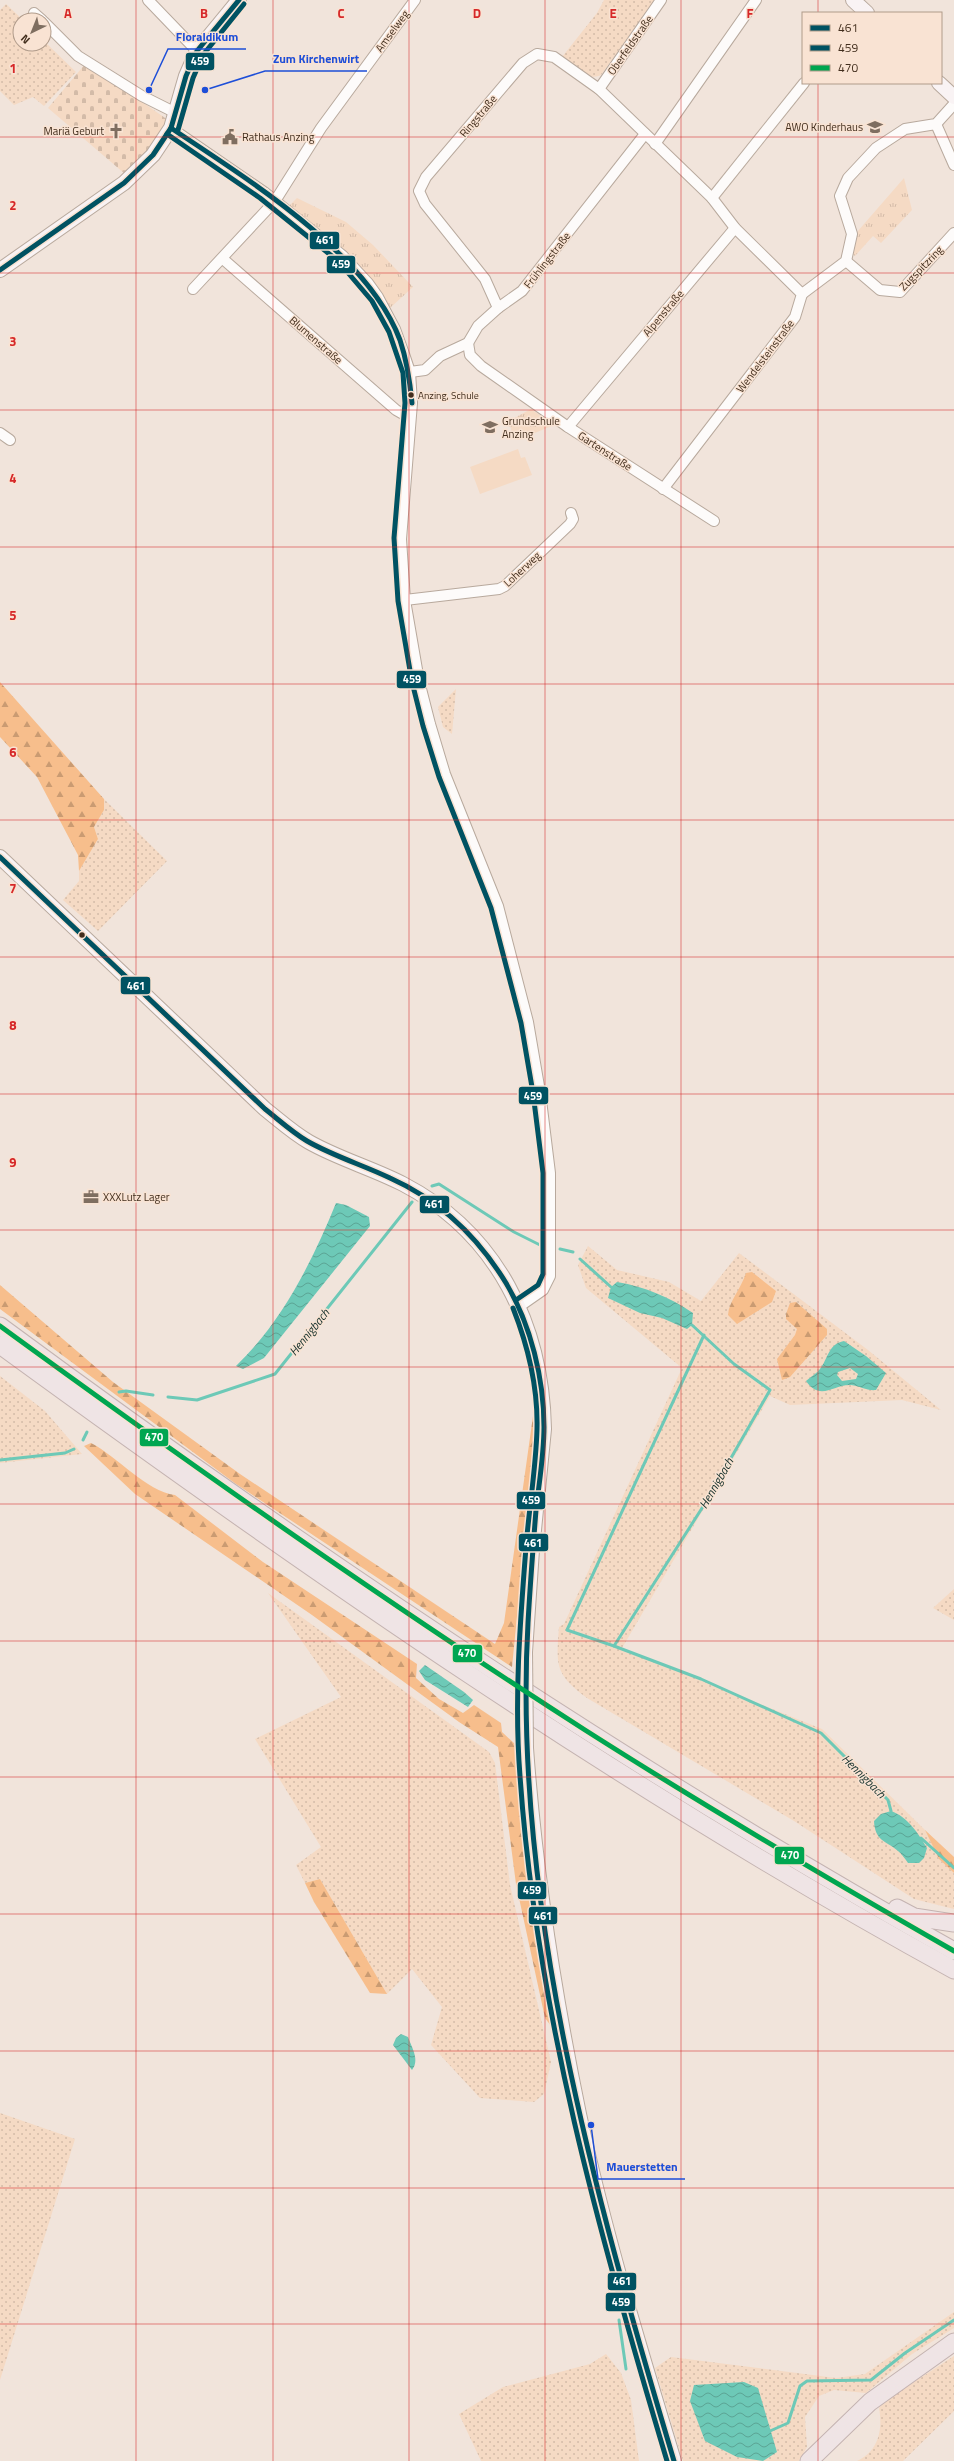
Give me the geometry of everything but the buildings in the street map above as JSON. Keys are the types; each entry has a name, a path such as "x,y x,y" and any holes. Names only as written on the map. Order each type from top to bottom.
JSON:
{"highway":[{"path":"0,1326 209,1478 376,1594 615,1750 859,1898 954,1951"},
{"path":"0,1345 141,1448 355,1598 530,1715 689,1815 954,1970"},
{"path":"859,1898 884,1902 914,1917 954,1923"},
{"path":"930,1956 943,1971 954,1978"},
{"path":"809,2461 870,2402 954,2342"}],"street":[{"path":"148,0 197,51"},
{"path":"0,270 132,176 153,155 171,128 187,71 197,51 239,0"},
{"name":"Amselweg","path":"275,201 322,128 415,0"},
{"name":"Oberfeldstraße","path":"599,89 661,0"},
{"path":"756,0 655,144 712,198 735,228 802,294 846,261 852,234 840,196 848,178 876,148 906,129 936,124 954,104"},
{"path":"853,0 866,12"},
{"path":"52,30 78,56 142,96 176,113"},
{"name":"Ringstraße","path":"498,308 485,279 425,204 419,191 426,177 529,58 537,54 554,57 599,89 655,144"},
{"path":"712,198 803,84"},
{"path":"940,84 954,97"},
{"path":"936,124 954,165"},
{"path":"171,128 275,201 322,238 368,283 392,324 410,372 412,403 401,539 405,600 419,681 446,774 487,876 508,941 528,1022 540,1092 550,1173 551,1270 543,1290 520,1306"},
{"name":"Frühlingstraße","path":"468,343 478,326 498,308 528,285 645,134"},
{"path":"194,288 223,259 275,201"},
{"name":"Alpenstraße","path":"568,427 735,228"},
{"name":"Zugspitzring","path":"846,261 880,290 900,292 954,233"},
{"name":"Blumenstraße","path":"223,259 396,410 410,418"},
{"name":"Wendelsteinstraße","path":"663,490 795,317 802,294"},
{"path":"410,372 424,370 440,356 468,343"},
{"name":"Gartenstraße","path":"468,343 468,351 474,361 568,427 663,490 714,521"},
{"path":"0,433 10,440"},
{"name":"Loherweg","path":"405,600 490,592 504,586 570,524 573,519 571,513"},
{"path":"0,857 265,1109 308,1141 403,1184 453,1217 486,1252 520,1306 535,1352 543,1409 544,1429 525,1652 526,1748 536,1863 545,1927 580,2115 628,2306 674,2461"}],"green space":[{"path":"604,0 655,0 601,75 595,77 580,72 562,57 597,13"},
{"path":"6,4 14,12 12,12 12,52 52,52 52,49 76,72 44,106 33,97 14,105 0,91 0,10"},
{"path":"86,63 168,120 156,141 125,174 48,108"},
{"path":"904,178 912,210 881,243 873,236 855,256 852,253 857,238 857,232"},
{"path":"297,198 346,222 373,245 413,287 390,308 352,256 289,206"},
{"path":"531,409 554,425 518,440 511,435 511,428 505,423"},
{"path":"518,449 521,458 525,457 532,475 480,494 470,467"},
{"path":"0,682 104,799 104,810 94,827 98,839 79,871 78,855 37,777 0,737"},
{"path":"456,689 452,734 443,727 438,707"},
{"path":"104,799 167,861 98,931 63,900 79,881 79,871 98,839 94,827 104,810"},
{"path":"588,1246 617,1270 669,1282 701,1301 739,1253 868,1350 941,1410 902,1400 790,1405 770,1396 622,1648 822,1729 925,1830 939,1859 954,1873 954,1909 914,1899 794,1821 587,1698 576,1690 563,1675 558,1660 559,1627 564,1624 682,1368 586,1288 578,1265"},
{"path":"752,1272 776,1291 772,1302 737,1324 728,1315 729,1310 746,1273"},
{"path":"0,1285 113,1382 240,1474 495,1644 504,1623 533,1416 537,1417 512,1667 236,1484 0,1309"},
{"path":"796,1302 827,1329 827,1335 790,1377 782,1380 777,1359 795,1335 797,1329 786,1319 786,1314 790,1303"},
{"path":"0,1376 45,1411 82,1454 0,1463"},
{"path":"91,1443 153,1487 175,1495 263,1562 417,1664 416,1678 439,1699 463,1713 474,1705 501,1723 502,1732 515,1744 533,1919 553,2018 551,2026 545,2018 516,1884 498,1747 459,1722 312,1615 135,1494 84,1446"},
{"path":"954,1589 954,1620 933,1608"},
{"path":"268,1593 489,1752 495,1763 510,1885 551,2062 544,2094 534,2102 480,2098 431,2045 442,2007 412,1969 387,1994 320,1879 305,1883 296,1865 321,1847 255,1739 341,1697"},
{"path":"925,1830 954,1857 954,1873 939,1859"},
{"path":"320,1879 387,1994 370,1993 314,1902 305,1883"},
{"path":"0,2113 75,2139 0,2380"},
{"path":"954,2312 954,2328 912,2354 866,2393 834,2390 819,2396 805,2417 807,2447 799,2461 683,2461 655,2368 671,2357 836,2378 865,2374"},
{"path":"606,2354 621,2373 631,2400 639,2461 481,2461 459,2414 503,2387 590,2364"},
{"path":"954,2356 954,2411 903,2461 857,2461 870,2451 878,2439 880,2431 879,2408 885,2401"}],"water":[{"path":"336,1203 346,1205 369,1217 370,1226 264,1358 243,1369 236,1366 253,1349 282,1311 317,1247"},
{"path":"617,1282 657,1293 675,1302 693,1313 692,1325 687,1329 662,1318 640,1313 608,1298 611,1287"},
{"path":"844,1341 866,1356 886,1373 876,1390 845,1385 822,1391 812,1387 806,1381 820,1369 831,1349","holes":["850,1368 858,1374 856,1379 842,1381 837,1375 838,1372"]},
{"path":"425,1665 473,1700 468,1707 425,1680 419,1671"},
{"path":"891,1811 903,1817 907,1821 916,1831 927,1848 924,1858 919,1863 908,1863 899,1852 876,1833 874,1821 881,1814"},
{"path":"401,2034 408,2037 414,2054 415,2062 412,2070 393,2045 396,2038"},
{"path":"744,2382 758,2388 777,2452 763,2461 737,2457 705,2441 690,2401 694,2385"}],"waterway":[{"name":"Hennigbach","path":"432,1186 439,1184 514,1232 542,1246"},
{"name":"Hennigbach","path":"168,1397 197,1400 275,1374 412,1202"},
{"name":"Hennigbach","path":"560,1249 573,1252"},
{"name":"Hennigbach","path":"580,1259 611,1287"},
{"name":"Hennigbach","path":"692,1325 734,1364 770,1390 704,1505 614,1646 701,1679 821,1733 888,1800 891,1811"},
{"name":"Hennigbach","path":"614,1646 567,1630 704,1335"},
{"name":"Hennigbach","path":"119,1392 126,1391 153,1395"},
{"name":"Hennigbach","path":"83,1440 87,1432"},
{"name":"Hennigbach","path":"0,1460 65,1453 74,1449"},
{"name":"Hennigbach","path":"921,1838 954,1868"},
{"path":"619,2320 626,2369"},
{"path":"770,2431 788,2423 800,2386 807,2381 871,2380 905,2353 954,2320"}],"transit line":[{"name":"461","path":"0,270 124,183 153,155 171,128 186,76 197,51 239,0"},
{"name":"459","path":"178,130 193,78 203,55 244,4"},
{"name":"461","path":"171,128 234,170 302,220 333,248 361,277 384,308 400,340 405,356 412,403"},
{"name":"459","path":"167,134 260,198 338,261 372,301 389,332 403,373 405,403 394,538 398,601 412,682 423,726 439,777 491,908 521,1023 533,1093 543,1173 543,1274 538,1285 516,1300"},
{"name":"461","path":"0,857 265,1109 286,1126 317,1146 380,1173 408,1187 441,1209 470,1235 483,1250 495,1266 515,1299 529,1334 539,1371 542,1390 544,1427 536,1510 528,1623 526,1728 533,1834 546,1941 565,2047 589,2153 644,2360 674,2461"},
{"name":"459","path":"513,1308 531,1367 537,1414 535,1458 527,1532 518,1662 518,1747 528,1863 540,1950 574,2122 618,2293 667,2461"},
{"name":"470","path":"0,1326 144,1430 363,1583 510,1682 722,1815 954,1951"}],"place":[{"name":"Floraldikum","path":"149,90"},
{"name":"Zum Kirchenwirt","path":"205,90"},
{"name":"AWO Kinderhaus","path":"875,127"},
{"name":"Mariä Geburt","path":"116,131"},
{"name":"Rathaus Anzing","path":"230,137"},
{"name":"Anzing, Schule","path":"411,395"},
{"name":"Grundschule Anzing","path":"490,427"},
{"name":"XXXLutz Lager","path":"91,1197"},
{"name":"Mauerstetten","path":"591,2125"}]}
